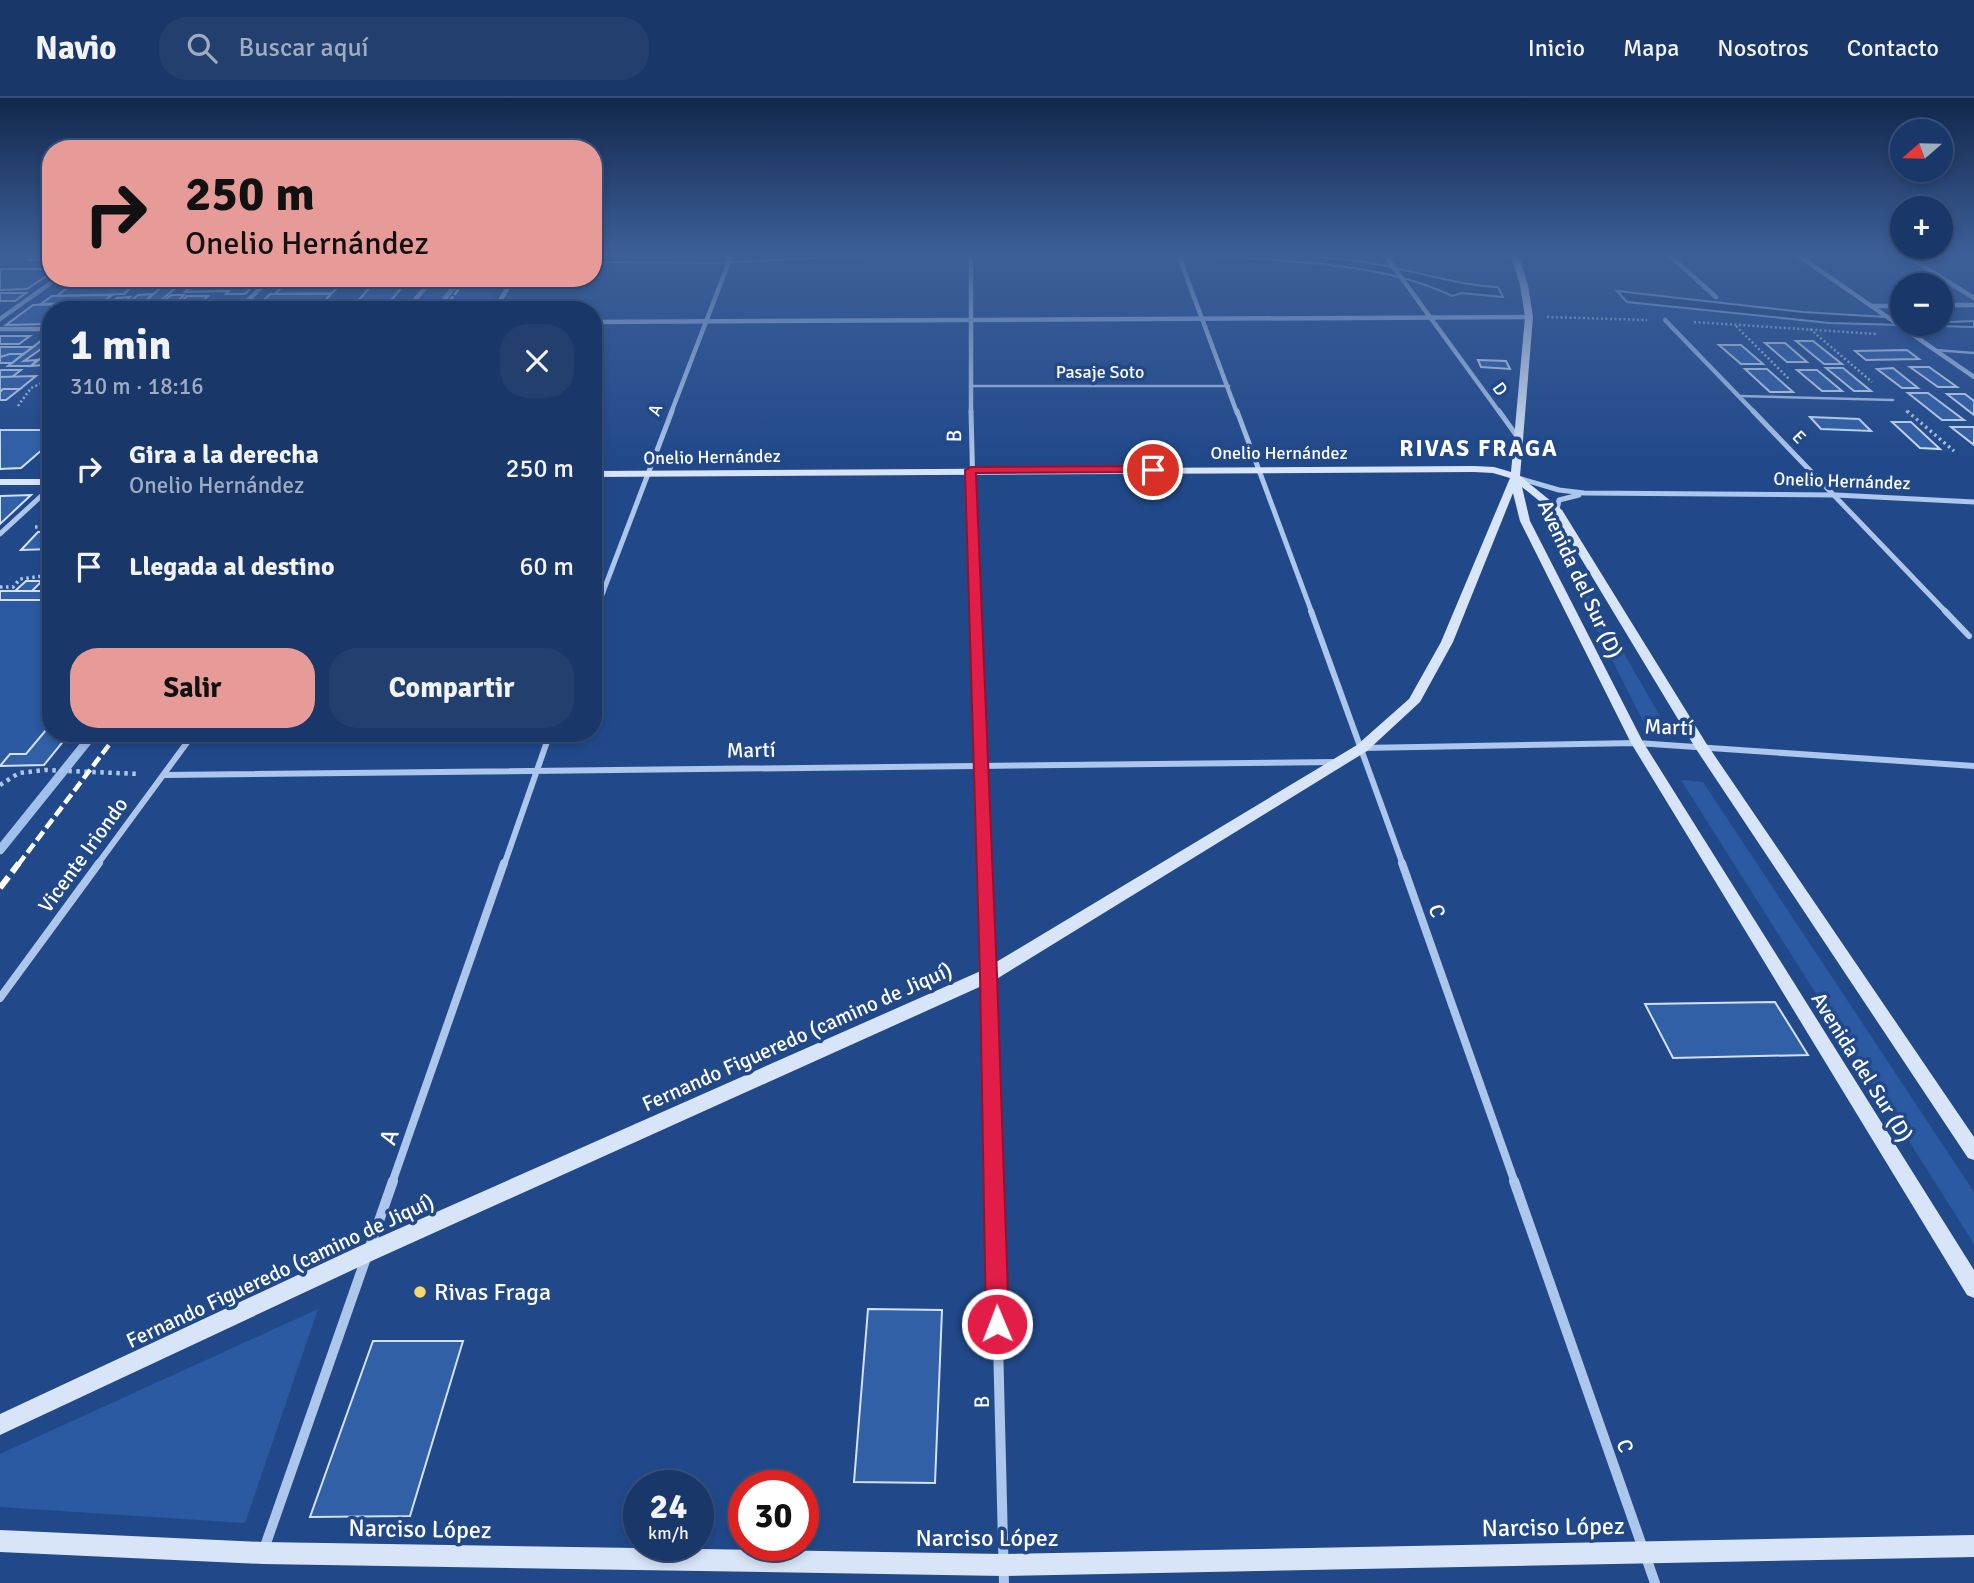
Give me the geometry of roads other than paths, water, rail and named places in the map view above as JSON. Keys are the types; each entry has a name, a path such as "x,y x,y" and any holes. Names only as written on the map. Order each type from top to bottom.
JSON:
{"street":[{"name":"A","path":"602,593 705,323"},
{"name":"B","path":"970,323 971,470 989,975 1004,1574"},
{"name":"C","path":"1204,323 1362,748 1654,1583"},
{"name":"D","path":"1435,323 1519,439"},
{"name":"Fernando Figueredo (camino de Jiquí)","path":"0,1425 369,1252 989,975 1362,748 1414,702 1447,642 1515,477 1528,323"},
{"name":"E","path":"1668,323 1969,636"},
{"path":"1895,323 1974,377"},
{"path":"0,330 42,329"},
{"name":"Onelio Hernández","path":"602,474 1474,468 1494,470 1559,490 1584,493 1836,495 1974,502"},
{"name":"Avenida del Sur (D)","path":"1515,477 1557,510 1701,746 1974,1152"},
{"name":"Avenida del Sur (D)","path":"1515,477 1525,521 1637,743 1974,1288"},
{"path":"0,482 42,484"},
{"path":"0,534 42,493"},
{"path":"1557,510 1559,500 1584,493"},
{"path":"1497,520 1513,516 1525,521"},
{"name":"Vicente Iriondo","path":"0,998 188,742"},
{"name":"A","path":"263,1553 547,742"},
{"name":"Martí","path":"1362,748 1637,743 1974,766"},
{"name":"Martí","path":"165,775 1338,762"},
{"name":"Narciso López","path":"0,1541 263,1553 1004,1574 1643,1551 1974,1546"}],"lane":[{"path":"1935,350 1974,353"},
{"name":"Pasaje Soto","path":"972,386 1229,386"},
{"path":"1739,396 1893,400"}],"waterway":[{"path":"0,850 87,742"}],"railway":[{"path":"18,865 111,742"},
{"path":"0,888 19,863"}],"place":[{"name":"Rivas Fraga","path":"420,1292"}],"district":[{"name":"RIVAS FRAGA","path":"1479,448"}]}
